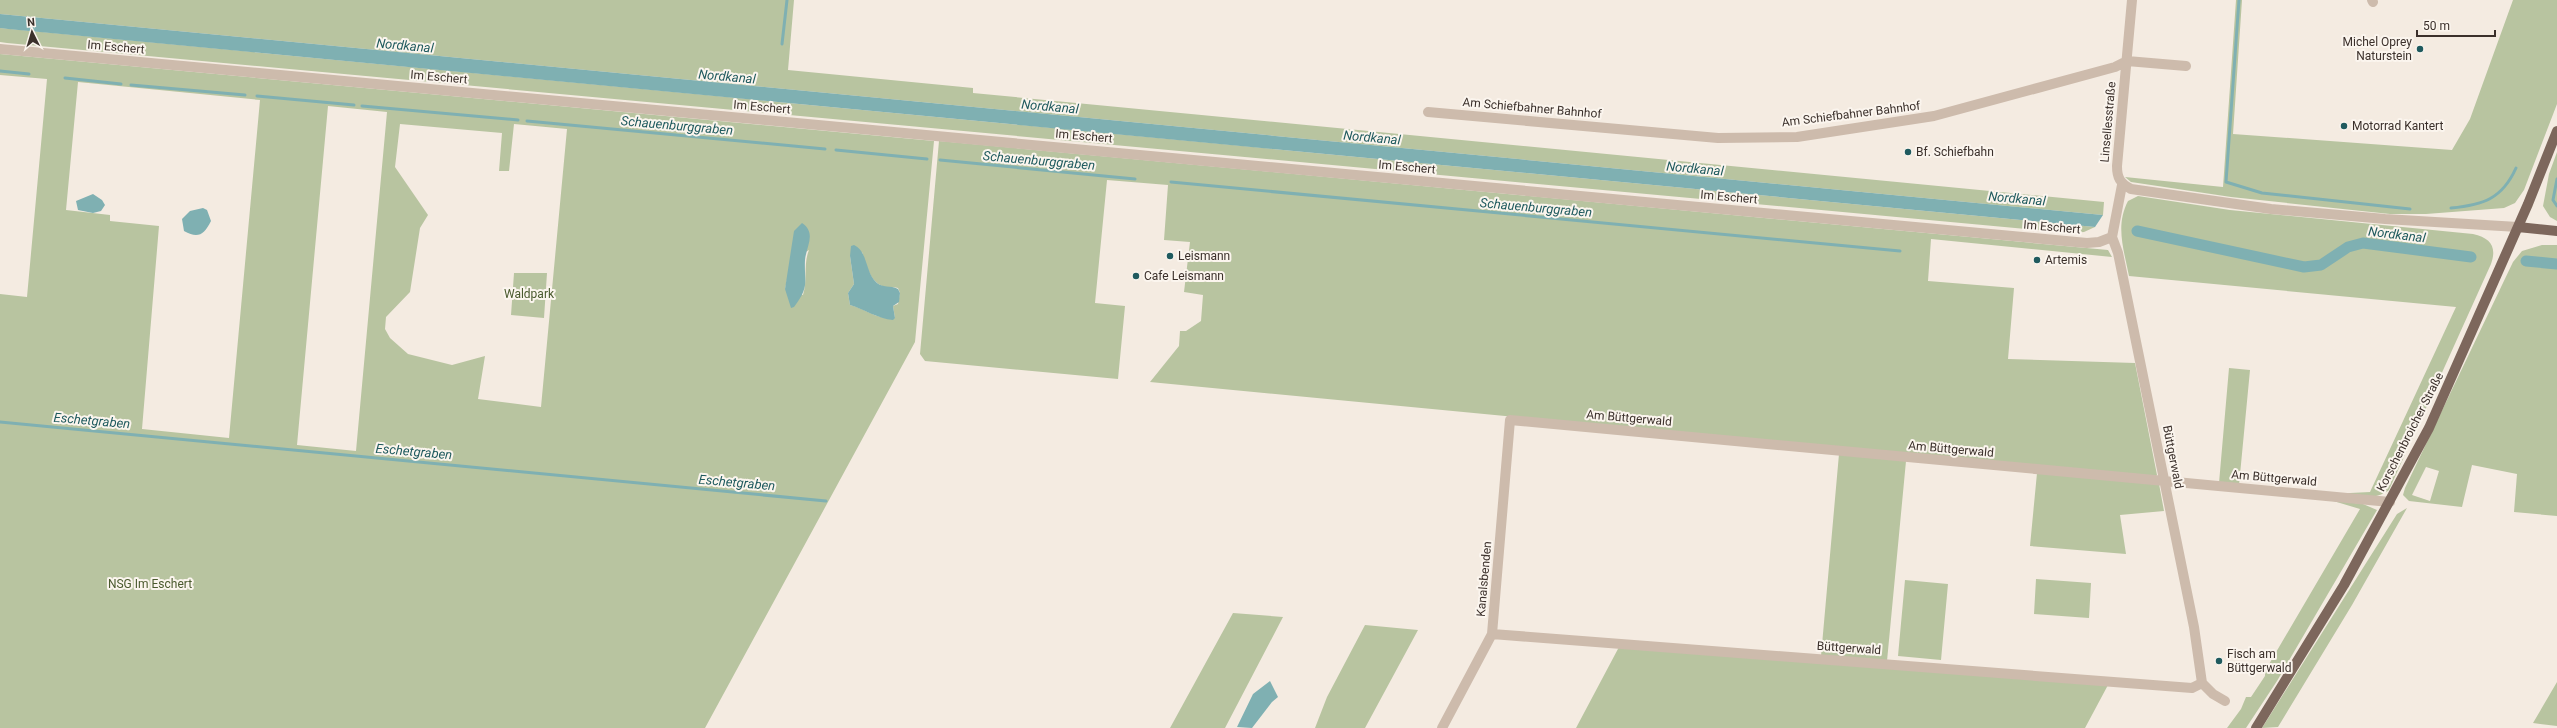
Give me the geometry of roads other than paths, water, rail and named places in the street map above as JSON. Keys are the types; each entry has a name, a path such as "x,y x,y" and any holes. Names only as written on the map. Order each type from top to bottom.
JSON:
{"main road":[{"name":"Korschenbroicher Straße","path":"2256,728 2344,585 2429,428 2518,226 2557,131"},
{"path":"2518,226 2557,231"}],"street":[{"name":"Linsellesstraße","path":"2122,184 2117,174 2117,166 2132,0"},
{"name":"Im Eschert","path":"0,49 2072,242 2099,242 2112,237"},
{"path":"2127,61 2186,66"},
{"name":"Am Schiefbahner Bahnhof","path":"1428,112 1718,138 1798,137 1934,116 2115,67 2127,61"},
{"path":"2112,237 2122,184 2131,189 2264,208 2385,219 2518,226"},
{"name":"Büttgerwald","path":"1492,634 2192,688 2202,683 2194,627 2118,253 2112,237"},
{"name":"Am Büttgerwald","path":"1510,420 2390,502"},
{"name":"Kanalsbenden","path":"1442,728 1492,634 1510,420"},
{"path":"2202,683 2214,694 2225,701"}],"water":[{"path":"0,14 2103,215 2095,227 8,29 0,28"},
{"path":"93,194 102,200 105,205 101,211 93,213 78,210 76,201"},
{"path":"203,208 207,210 211,221 206,230 197,235 184,231 182,219 190,211"},
{"path":"802,223 809,231 810,236 805,260 805,284 799,300 794,307 791,308 785,289 794,231"},
{"path":"854,245 862,252 870,274 877,283 898,289 900,293 899,302 893,306 895,318 893,320 882,318 850,305 848,293 854,284 850,256 851,246"},
{"path":"1270,681 1278,697 1272,702 1252,728 1237,727 1253,694"}],"waterway":[{"path":"782,44 787,0"},
{"path":"2239,0 2226,182 2262,193 2410,209"},
{"name":"Schauenburggraben","path":"0,71 29,74"},
{"name":"Schauenburggraben","path":"65,78 121,84"},
{"name":"Schauenburggraben","path":"131,85 245,95"},
{"name":"Schauenburggraben","path":"257,96 354,105"},
{"name":"Schauenburggraben","path":"362,106 518,120"},
{"name":"Schauenburggraben","path":"527,121 825,149"},
{"name":"Schauenburggraben","path":"836,150 927,159"},
{"name":"Schauenburggraben","path":"940,160 1135,179"},
{"path":"2451,208 2473,205 2490,198 2504,187 2516,168"},
{"path":"2557,179 2553,200 2557,206"},
{"name":"Schauenburggraben","path":"1171,182 1900,251"},
{"name":"Nordkanal","path":"2137,231 2304,267 2321,265 2348,247 2363,243 2471,257"},
{"name":"Nordkanal","path":"2526,261 2557,264"},
{"name":"Eschetgraben","path":"0,422 826,501"}],"place":[{"name":"Michel Oprey Naturstein","path":"2420,49"},
{"name":"Motorrad Kantert","path":"2344,126"},
{"name":"Bf. Schiefbahn","path":"1908,152"},
{"name":"Leismann","path":"1170,256"},
{"name":"Artemis","path":"2037,260"},
{"name":"Cafe Leismann","path":"1136,276"},
{"name":"Fisch am Büttgerwald","path":"2219,661"}],"park label":[{"name":"Waldpark","path":"529,294"},
{"name":"NSG Im Eschert","path":"150,584"}]}
